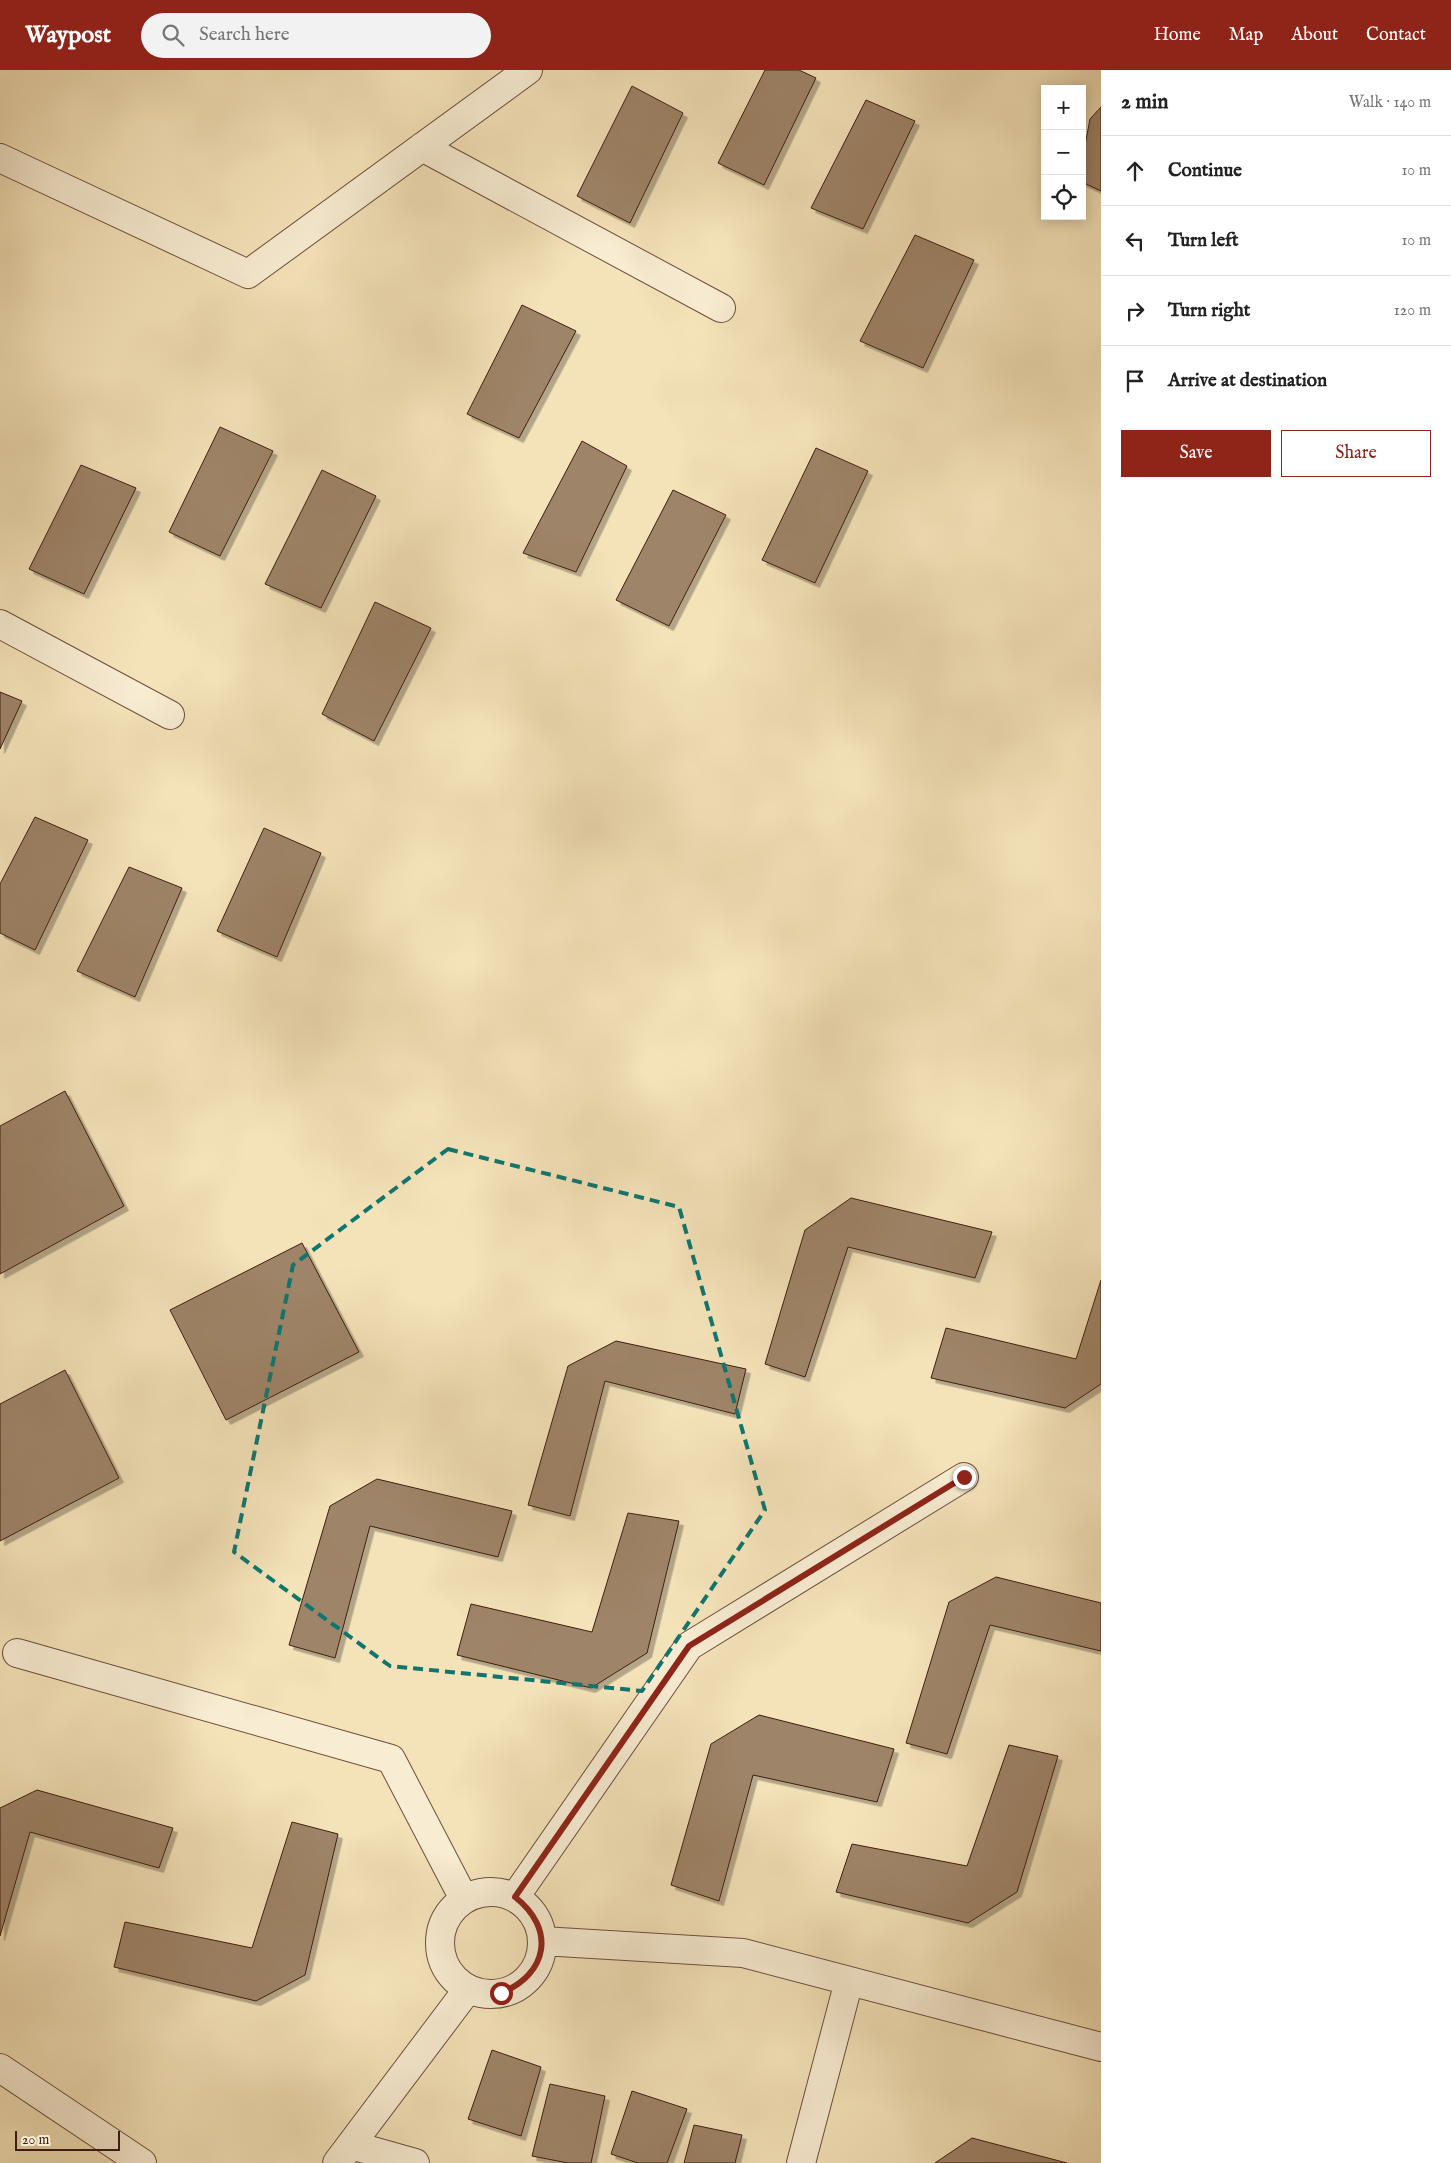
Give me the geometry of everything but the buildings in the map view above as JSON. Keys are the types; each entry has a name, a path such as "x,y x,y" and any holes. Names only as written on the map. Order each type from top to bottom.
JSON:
{"street":[{"path":"0,158 248,274 528,70"},
{"path":"422,147 721,308"},
{"path":"0,624 170,715"},
{"path":"515,1897 689,1646 964,1477"},
{"path":"17,1653 391,1760 464,1899"},
{"path":"481,1892 498,1892 515,1897 529,1908 538,1923 542,1941 540,1958 531,1974 518,1986 501,1993 483,1994 468,1988 455,1980 446,1968 440,1953 440,1938 444,1922 452,1909 464,1899 481,1892"},
{"path":"542,1941 743,1954 1101,2048"},
{"path":"801,2163 849,1981"},
{"path":"415,2163 344,2154 468,1988"},
{"path":"0,2068 142,2163"}],"highlighted area":[{"path":"448,1149 679,1207 765,1510 642,1691 390,1666 234,1552 293,1265"}],"route":[{"path":"501,1993 518,1986 531,1974 540,1958 542,1941 538,1923 529,1908 515,1897 689,1646 964,1477"}]}
